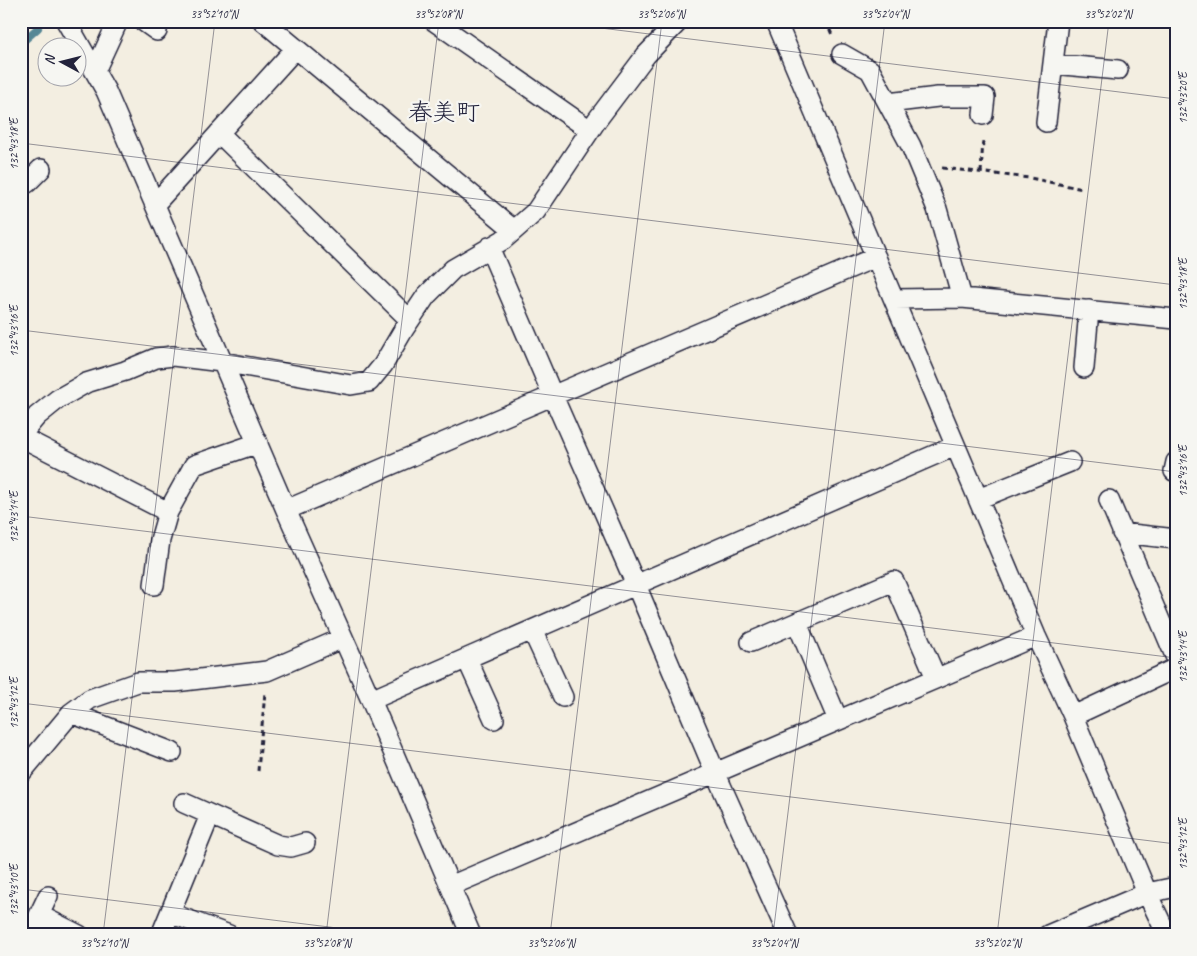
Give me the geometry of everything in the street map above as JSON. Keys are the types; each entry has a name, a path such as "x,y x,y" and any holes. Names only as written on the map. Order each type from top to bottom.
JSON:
{"street":[{"path":"66,21 106,91 471,935"},
{"path":"94,72 118,21"},
{"path":"263,21 514,230"},
{"path":"434,21 590,130"},
{"path":"168,512 22,432 37,416 58,399 86,383 125,371 156,358 173,356 222,362 351,385 369,382 384,365 426,296 453,269 503,240 536,211 590,130 646,55 678,21"},
{"path":"776,21 1036,636 1073,716 1167,935"},
{"path":"1046,122 1058,21"},
{"path":"155,204 296,48"},
{"path":"842,54 870,70 911,146 937,209 962,298"},
{"path":"1053,64 1118,70"},
{"path":"888,103 938,97 985,97 983,115"},
{"path":"219,133 410,320"},
{"path":"21,179 27,183 41,168"},
{"path":"489,247 715,772 788,935"},
{"path":"286,510 876,257"},
{"path":"895,299 962,298 1176,319"},
{"path":"1084,368 1089,310"},
{"path":"154,585 160,540 168,512 194,465 258,443"},
{"path":"371,700 956,446"},
{"path":"978,499 1070,462"},
{"path":"1109,500 1176,658"},
{"path":"1122,533 1176,539"},
{"path":"751,642 894,581 936,678"},
{"path":"797,623 838,720"},
{"path":"532,630 563,697"},
{"path":"450,886 1036,636"},
{"path":"21,773 71,713 90,699 138,682 175,682 267,671 343,638"},
{"path":"467,659 494,719"},
{"path":"1073,716 1176,668"},
{"path":"71,713 172,752"},
{"path":"184,803 278,845 291,847 305,843"},
{"path":"161,935 210,815"},
{"path":"1048,935 1148,893 1176,887"},
{"path":"30,934 48,896"},
{"path":"170,913 229,935"},
{"path":"39,915 79,935"}],"path":[{"path":"981,172 983,140"},
{"path":"919,165 1030,178 1084,189"},
{"path":"258,771 267,671"}],"waterway":[{"path":"21,43 38,28"}],"district":[{"name":"春美町","path":"444,112"}]}
